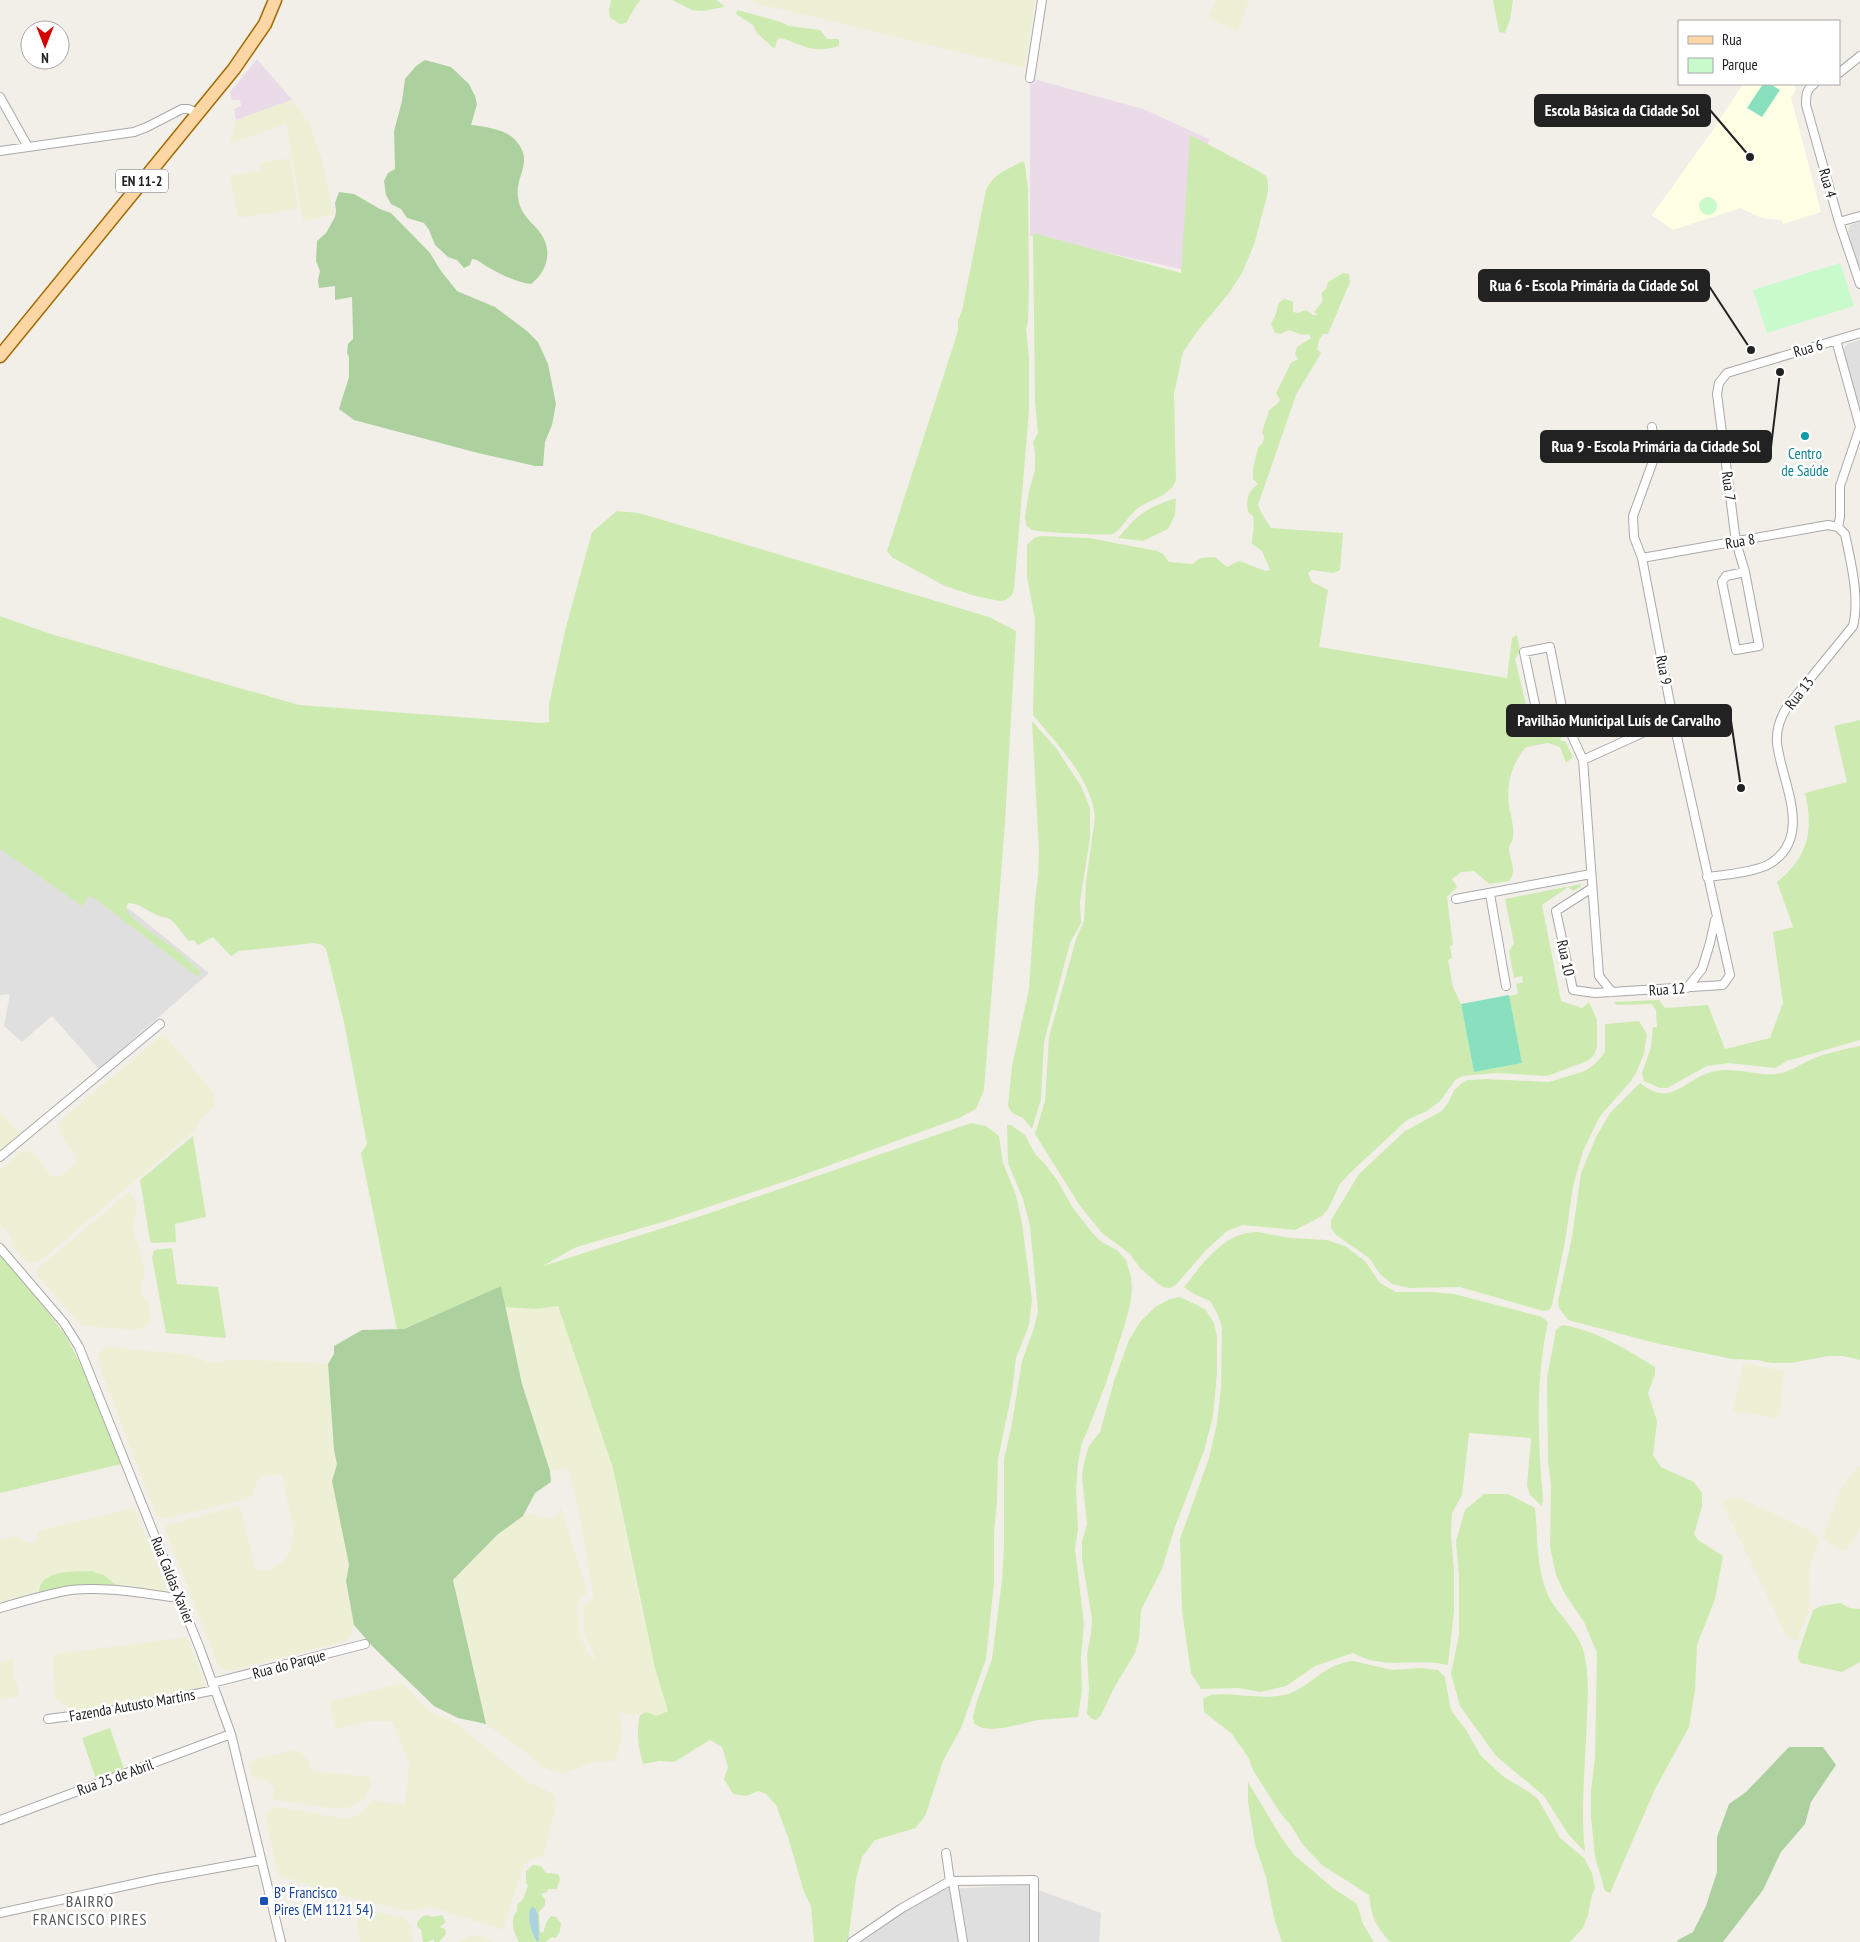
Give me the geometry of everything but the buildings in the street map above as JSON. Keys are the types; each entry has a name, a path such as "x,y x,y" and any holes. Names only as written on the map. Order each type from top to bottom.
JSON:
{"main road":[{"name":"EN 11-2","path":"0,356 250,47 265,24 275,0"}],"street":[{"path":"1030,78 1042,0"},
{"path":"1840,72 1859,58"},
{"name":"Rua 4","path":"1812,85 1808,88 1806,105 1839,222 1860,284"},
{"path":"0,97 28,147"},
{"path":"0,151 134,132 182,109 198,112"},
{"path":"1839,222 1860,216"},
{"name":"Rua 6","path":"1727,373 1860,332"},
{"path":"1836,340 1860,427 1840,486 1840,517 1838,527"},
{"name":"Rua 7","path":"1727,373 1719,383 1717,394 1736,542 1745,572 1759,646 1736,650 1722,582 1726,576 1745,572"},
{"name":"Rua 9","path":"1652,427 1656,453 1633,516 1634,537 1642,558 1673,719 1730,975 1723,985"},
{"name":"Rua 8","path":"1642,558 1828,525 1838,527"},
{"name":"Rua 13","path":"1708,877 1770,864 1784,851 1792,832 1792,808 1777,743 1780,718 1852,626 1858,614 1859,601 1845,534 1838,527"},
{"name":"Rua 10","path":"1564,718 1536,709 1524,652 1550,647 1564,718 1583,760 1598,976 1612,992"},
{"path":"1583,760 1673,719"},
{"path":"1456,899 1591,874"},
{"name":"Rua 10","path":"1592,888 1556,911 1573,990 1595,993 1612,992"},
{"path":"1490,894 1506,986"},
{"name":"Rua 9","path":"1687,988 1702,969 1716,916"},
{"name":"Rua 12","path":"1612,992 1723,985"},
{"path":"0,1157 160,1024"},
{"name":"Rua Caldas Xavier","path":"0,1248 64,1323 79,1347 231,1734 281,1942"},
{"path":"0,1608 47,1594 73,1590 103,1590 179,1598"},
{"name":"Rua do Parque","path":"214,1687 365,1644"},
{"name":"Fazenda Autusto Martins","path":"48,1719 116,1710 214,1687"},
{"name":"Rua 25 de Abril","path":"0,1820 231,1734"},
{"path":"946,1853 963,1942"},
{"path":"0,1913 156,1879 261,1860"},
{"path":"852,1942 902,1908 951,1882 1034,1880 1034,1942"}],"shaded area":[{"path":"751,0 1035,0 1025,68 759,4"},
{"path":"1216,0 1249,0 1238,32 1208,17"},
{"path":"257,59 292,100 236,120 234,109 241,106 240,100 232,100 230,92"},
{"path":"1030,78 1143,109 1209,139 1181,269 1030,236"},
{"path":"1742,85 1794,85 1796,89 1791,98 1821,212 1783,224 1782,220 1762,218 1740,208 1673,230 1652,215"},
{"path":"292,100 309,123 322,159 334,214 303,221 286,124 230,143 236,120"},
{"path":"290,158 298,209 238,218 230,176 261,170 260,163"},
{"path":"1860,222 1860,269 1848,232 1850,225"},
{"path":"1860,340 1860,409 1843,350 1847,344"},
{"path":"0,833 132,911 209,973 99,1069 52,1016 22,1042 4,1026 10,994 0,995"},
{"path":"161,1036 166,1037 214,1093 214,1107 201,1119 195,1130 40,1261 35,1263 27,1262 13,1247 11,1236 0,1224 0,1170 22,1151 26,1151 33,1153 50,1175 53,1177 61,1176 77,1160 76,1155 61,1135 59,1127 61,1120"},
{"path":"0,1112 20,1134 0,1150"},
{"path":"130,1191 137,1205 133,1231 145,1272 140,1291 148,1301 151,1319 146,1326 136,1330 83,1326 38,1276 37,1269"},
{"path":"558,1306 613,1468 640,1605 668,1711 657,1716 646,1712 631,1716 620,1712 623,1736 615,1761 592,1762 565,1773 555,1772 542,1767 525,1752 486,1724 453,1580 497,1535 523,1516 533,1514 542,1518 554,1519 561,1507 586,1587 586,1594 578,1600 579,1634 588,1653 597,1661 583,1631 583,1605 592,1600 593,1594 576,1498 567,1468 550,1471 522,1384 505,1307 535,1309"},
{"path":"108,1347 182,1354 210,1363 238,1359 328,1364 334,1450 337,1464 334,1472 349,1565 346,1581 354,1625 351,1635 345,1641 230,1671 224,1670 218,1665 165,1529 167,1525 239,1507 256,1571 269,1570 284,1560 290,1552 293,1529 282,1474 261,1477 257,1480 253,1495 249,1498 164,1519 157,1517 102,1373 98,1357 102,1350"},
{"path":"1743,1363 1784,1371 1780,1414 1776,1419 1751,1413 1733,1412"},
{"path":"1860,1465 1860,1529 1846,1551 1836,1548 1823,1537 1838,1495 1847,1479"},
{"path":"1737,1498 1810,1531 1820,1540 1809,1567 1810,1607 1797,1641 1787,1637 1721,1501"},
{"path":"134,1508 166,1586 165,1593 120,1588 104,1575 91,1571 59,1574 39,1588 39,1592 0,1602 0,1540 15,1536 33,1543 37,1540 37,1531"},
{"path":"187,1637 206,1687 132,1704 86,1710 73,1710 55,1699 53,1659 56,1654"},
{"path":"13,1658 14,1679 18,1685 18,1696 0,1700 0,1662"},
{"path":"402,1683 430,1712 456,1723 525,1780 555,1796 556,1805 544,1854 524,1864 503,1930 432,1907 407,1911 344,1896 278,1875 266,1819 267,1813 271,1809 277,1807 346,1819 362,1813 372,1800 405,1805 409,1764 392,1721 369,1721 336,1729 329,1702"},
{"path":"294,1750 304,1755 309,1762 311,1770 370,1777 372,1783 364,1799 350,1807 338,1809 270,1799 274,1794 274,1788 268,1782 252,1777 249,1768 253,1760"},
{"path":"1025,1885 1101,1913 1099,1942 862,1942 904,1912 904,1910 946,1889"},
{"path":"363,1909 404,1918 411,1926 413,1942 360,1942 357,1925"},
{"path":"472,1935 479,1936 495,1942 458,1942"}],"green space":[{"path":"611,0 641,0 626,23 620,24 610,18"},
{"path":"672,0 716,0 724,7 702,11 692,10"},
{"path":"1493,0 1513,0 1510,20 1505,33 1499,32"},
{"path":"737,10 789,26 820,30 827,39 839,39 839,46 815,49 781,38 777,40 775,48 772,47 757,33 753,25 736,14"},
{"path":"425,60 451,67 469,84 477,104 471,125 502,131 513,138 522,149 524,163 518,189 519,204 544,239 547,252 546,264 540,275 531,284 508,277 474,259 472,259 470,265 464,268 457,260 448,257 435,245 424,223 407,218 401,209 391,204 386,195 384,181 388,173 395,169 394,131 402,101 405,79 416,66"},
{"path":"1762,85 1772,85 1780,90 1762,117 1747,108"},
{"path":"1190,135 1266,176 1268,192 1254,245 1242,273 1229,293 1183,352 1174,394 1176,480 1169,491 1142,505 1113,534 1074,534 1032,530 1026,525 1025,517 1035,470 1033,442 1038,433 1035,402 1033,233 1181,273"},
{"path":"1023,161 1028,188 1029,287 1026,329 1029,358 1029,411 1014,589 1012,595 1006,600 1000,601 975,596 945,586 893,558 887,551 958,331 958,320 962,311 986,190 993,179"},
{"path":"339,192 354,194 391,213 430,253 457,291 495,307 527,331 538,342 548,364 556,404 552,425 545,442 543,466 535,466 478,453 354,420 339,409 349,377 349,357 347,353 348,344 353,339 352,297 335,300 335,286 319,288 320,271 316,261 317,241 326,233 335,217 335,203"},
{"path":"1708,197 1716,202 1717,206 1712,214 1708,215 1700,210 1699,206 1704,198"},
{"path":"1840,263 1854,306 1767,333 1753,290"},
{"path":"1343,273 1349,274 1350,282 1328,334 1323,334 1319,340 1317,349 1321,353 1296,395 1258,505 1271,528 1343,533 1340,570 1333,573 1312,570 1308,573 1312,582 1328,590 1319,647 1507,678 1512,638 1517,635 1520,651 1515,659 1529,717 1557,726 1564,737 1560,738 1561,741 1565,741 1573,757 1566,763 1560,747 1548,743 1526,747 1517,760 1511,774 1508,789 1513,833 1509,852 1513,873 1509,881 1489,884 1474,871 1461,872 1452,879 1457,887 1447,897 1453,945 1450,946 1452,958 1448,960 1453,987 1461,1004 1474,1072 1522,1063 1509,996 1518,994 1516,984 1523,982 1522,976 1514,978 1509,951 1514,943 1505,899 1581,884 1580,887 1573,891 1568,887 1542,905 1561,1001 1582,1008 1589,1002 1597,1020 1597,1047 1594,1055 1587,1061 1547,1076 1495,1073 1463,1076 1456,1079 1440,1101 1427,1111 1407,1120 1351,1172 1340,1184 1328,1209 1322,1216 1295,1230 1243,1225 1227,1231 1205,1251 1176,1285 1170,1288 1163,1287 1140,1268 1130,1254 1102,1233 1080,1206 1035,1134 1045,1101 1049,1037 1076,939 1084,921 1086,882 1095,817 1087,789 1080,775 1072,762 1033,715 1035,619 1027,577 1027,545 1034,538 1040,536 1089,538 1157,551 1163,554 1169,562 1192,564 1201,558 1215,557 1227,567 1239,561 1266,571 1270,570 1262,551 1252,544 1254,520 1253,516 1248,512 1248,496 1258,484 1253,479 1253,468 1258,448 1263,442 1262,432 1269,410 1280,400 1276,393 1291,363 1298,359 1295,354 1297,347 1311,338 1309,334 1302,335 1289,330 1280,334 1275,333 1271,324 1278,304 1285,299 1293,302 1293,312 1298,313 1306,310 1313,315 1318,315 1314,312 1322,302 1322,292 1326,289 1328,282"},
{"path":"1176,498 1175,515 1168,529 1143,541 1118,538 1143,513"},
{"path":"617,511 639,513 946,604 989,617 1016,631 1005,823 984,1090 976,1109 959,1118 792,1179 666,1221 574,1248 543,1266 704,1215 971,1123 986,1126 999,1136 1003,1163 1016,1195 1022,1223 1032,1300 1029,1325 1016,1358 1012,1392 998,1459 994,1533 994,1583 986,1659 961,1728 943,1761 926,1814 916,1828 875,1840 862,1857 856,1879 848,1942 814,1942 811,1906 804,1892 788,1837 776,1805 766,1794 758,1791 746,1796 733,1794 724,1779 728,1767 722,1747 710,1740 674,1762 660,1761 643,1764 638,1740 640,1715 646,1712 657,1716 668,1711 655,1668 613,1468 558,1306 535,1309 505,1307 501,1286 404,1329 397,1330 361,1153 367,1144 344,1022 326,949 322,945 314,943 239,951 231,956 213,937 198,945 194,940 189,941 169,919 135,904 128,903 126,910 132,917 180,953 201,972 198,977 90,895 82,906 0,849 0,616 51,634 299,705 540,723 549,722 549,704 566,627 592,532"},
{"path":"1860,720 1860,1040 1787,1061 1775,1068 1729,1063 1707,1066 1667,1088 1660,1088 1644,1081 1642,1073 1651,1047 1653,1027 1657,1027 1656,1010 1652,1004 1617,1005 1614,1002 1659,1000 1665,1008 1708,1005 1725,1049 1770,1038 1783,1003 1773,932 1793,927 1777,882 1796,863 1806,842 1809,819 1805,793 1847,782 1834,726"},
{"path":"1032,721 1056,748 1081,786 1090,808 1090,838 1080,902 1081,923 1070,943 1044,1042 1041,1099 1032,1129 1023,1118 1012,1113 1008,1106 1012,1066 1029,989 1038,876 1039,851"},
{"path":"1509,995 1522,1063 1474,1072 1461,1004"},
{"path":"1639,1021 1647,1034 1644,1054 1636,1073 1600,1116 1583,1151 1573,1186 1565,1242 1552,1305 1549,1310 1543,1311 1460,1287 1409,1288 1392,1284 1380,1274 1369,1258 1336,1235 1331,1228 1331,1220 1359,1174 1405,1131 1442,1111 1454,1090 1462,1083 1467,1080 1487,1079 1549,1082 1585,1071 1596,1063 1605,1052 1605,1024"},
{"path":"1860,1046 1860,1360 1843,1356 1828,1356 1791,1363 1732,1359 1655,1343 1568,1320 1559,1308 1558,1301 1572,1237 1581,1173 1596,1137 1610,1113 1640,1083 1651,1090 1661,1093 1670,1092 1705,1074 1716,1071 1731,1070 1777,1074 1812,1059"},
{"path":"1007,1125 1011,1125 1025,1135 1035,1154 1057,1180 1073,1208 1090,1230 1100,1241 1117,1250 1126,1260 1131,1277 1132,1290 1124,1327 1106,1383 1082,1442 1078,1463 1076,1489 1078,1529 1075,1549 1084,1624 1081,1658 1082,1690 1078,1717 1039,1720 996,1729 987,1729 974,1723 973,1717 992,1659 1002,1580 1004,1459 1022,1361 1038,1311 1030,1226 1023,1199 1008,1163"},
{"path":"193,1136 206,1217 175,1224 176,1242 152,1243 150,1241 140,1180"},
{"path":"1258,1232 1291,1238 1327,1240 1345,1246 1365,1261 1380,1283 1396,1292 1454,1294 1542,1317 1548,1322 1539,1389 1542,1506 1530,1495 1527,1486 1531,1438 1469,1433 1462,1495 1452,1513 1454,1611 1448,1665 1423,1662 1388,1663 1365,1658 1353,1653 1315,1666 1286,1686 1261,1692 1238,1688 1201,1689 1191,1673 1182,1611 1180,1539 1209,1458 1217,1423 1221,1388 1222,1327 1210,1301 1184,1287 1207,1259 1225,1243 1246,1233"},
{"path":"172,1248 177,1284 218,1287 226,1338 166,1333 152,1257 154,1250"},
{"path":"0,1255 25,1282 66,1336 87,1377 121,1464 0,1493"},
{"path":"501,1286 522,1384 550,1471 551,1482 535,1493 523,1516 497,1535 453,1580 486,1724 458,1718 434,1706 373,1647 354,1625 346,1581 349,1565 332,1481 337,1464 334,1450 328,1364 334,1354 334,1346 362,1330 404,1329"},
{"path":"1180,1297 1205,1309 1214,1323 1217,1337 1217,1373 1213,1416 1204,1451 1175,1527 1162,1569 1141,1610 1139,1639 1135,1653 1115,1686 1101,1715 1096,1720 1087,1714 1089,1689 1087,1654 1092,1619 1082,1559 1082,1541 1087,1524 1082,1477 1084,1463 1089,1446 1100,1432 1114,1381 1129,1340 1140,1322 1155,1307 1170,1299"},
{"path":"1562,1325 1587,1331 1621,1347 1655,1367 1655,1374 1648,1393 1657,1421 1653,1455 1661,1467 1694,1482 1702,1493 1702,1507 1694,1534 1698,1540 1723,1556 1715,1599 1697,1645 1695,1690 1689,1727 1655,1789 1610,1893 1605,1891 1595,1857 1591,1817 1591,1791 1595,1757 1597,1653 1584,1622 1565,1594 1556,1575 1550,1547 1551,1486 1548,1461 1547,1378 1556,1330"},
{"path":"1484,1494 1508,1494 1535,1508 1539,1563 1544,1585 1552,1603 1573,1630 1584,1653 1588,1692 1583,1800 1585,1852 1568,1834 1544,1796 1496,1756 1460,1706 1451,1674 1459,1634 1459,1577 1456,1541 1465,1510"},
{"path":"91,1571 104,1575 120,1588 71,1587 39,1592 45,1579 51,1576 67,1572"},
{"path":"1840,1603 1850,1608 1860,1609 1860,1662 1842,1672 1801,1663 1798,1654 1813,1610 1821,1606"},
{"path":"1353,1661 1392,1670 1422,1668 1438,1670 1445,1677 1453,1713 1466,1730 1481,1756 1504,1777 1538,1799 1560,1838 1584,1858 1592,1873 1595,1888 1588,1915 1583,1928 1570,1942 1390,1942 1380,1930 1375,1920 1369,1895 1322,1865 1303,1845 1279,1811 1253,1770 1248,1757 1232,1734 1204,1712 1203,1699 1210,1695 1268,1697 1288,1694 1334,1666"},
{"path":"110,1728 124,1769 96,1779 82,1738"},
{"path":"1789,1747 1823,1747 1836,1765 1811,1802 1805,1824 1781,1852 1763,1890 1723,1942 1677,1942 1693,1932 1706,1906 1717,1872 1717,1837 1729,1804 1746,1792"},
{"path":"1248,1782 1294,1855 1333,1888 1357,1904 1363,1924 1374,1942 1282,1942 1274,1918 1266,1877 1255,1844 1248,1802"},
{"path":"533,1865 541,1866 546,1873 558,1874 560,1879 557,1889 548,1889 547,1892 541,1894 545,1899 545,1905 539,1912 540,1932 543,1933 546,1923 551,1916 556,1917 561,1923 560,1931 556,1938 552,1937 546,1942 519,1942 514,1931 513,1918 517,1911 517,1905 523,1899 528,1886 526,1883 526,1871"},
{"path":"427,1915 432,1917 442,1915 446,1922 440,1927 445,1929 446,1934 439,1942 434,1942 434,1939 423,1942 421,1930 417,1924 420,1919"}],"water":[{"path":"531,1907 535,1908 538,1915 539,1940 537,1942 529,1921"}],"place":[{"name":"Escola Básica da Cidade Sol","path":"1750,157"},
{"name":"Rua 6 - Escola Primária da Cidade Sol","path":"1751,350"},
{"name":"Rua 9 - Escola Primária da Cidade Sol","path":"1780,372"},
{"name":"Centro de Saúde","path":"1805,436"},
{"name":"Pavilhão Municipal Luís de Carvalho","path":"1741,788"},
{"name":"Bº Francisco Pires (EM 1121 54)","path":"264,1901"}],"district":[{"name":"BAIRRO FRANCISCO PIRES","path":"90,1910"}]}
